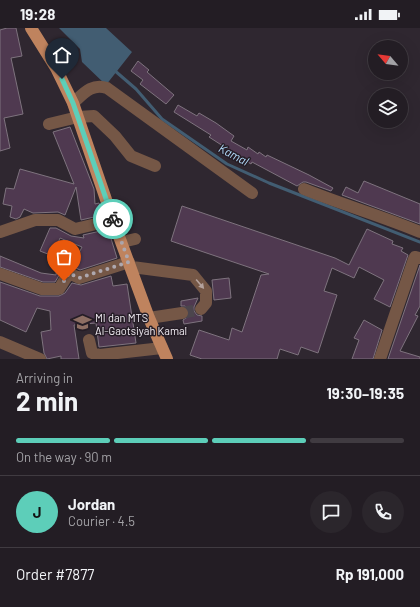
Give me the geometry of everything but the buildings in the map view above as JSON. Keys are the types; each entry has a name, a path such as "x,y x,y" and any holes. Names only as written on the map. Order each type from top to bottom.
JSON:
{"main road":[{"path":"31,28 56,68 73,103 113,220 129,240 133,266 149,318 164,354"}],"street":[{"path":"73,103 89,88 100,86 108,88 252,193"},
{"path":"49,124 78,117 94,116 116,136 130,156 155,166"},
{"path":"304,189 341,204 378,215 420,232"},
{"path":"0,232 35,220 58,220 75,229 113,220"},
{"path":"380,359 414,259 420,258"},
{"path":"0,274 42,289 59,289 69,273 79,278 133,266 151,270 193,275 206,291 206,303 201,309"},
{"path":"149,318 182,313"},
{"path":"88,340 92,353 100,356 164,354"},
{"path":"0,342 40,359"}],"water":[{"path":"59,28 106,28 132,52 106,85 82,62 80,49"}],"waterway":[{"name":"Kamal","path":"114,70 136,89 162,119 227,164 269,183 420,242"}],"tunnel":[{"path":"182,313 201,309"}],"way so far":[{"path":"64,281 69,273 79,278 129,262 113,219"}],"place":[{"name":"MI dan MTS Al-Gaotsiyah Kamal","path":"82,323"}],"route":[{"path":"62,79 73,103 113,219"}]}
